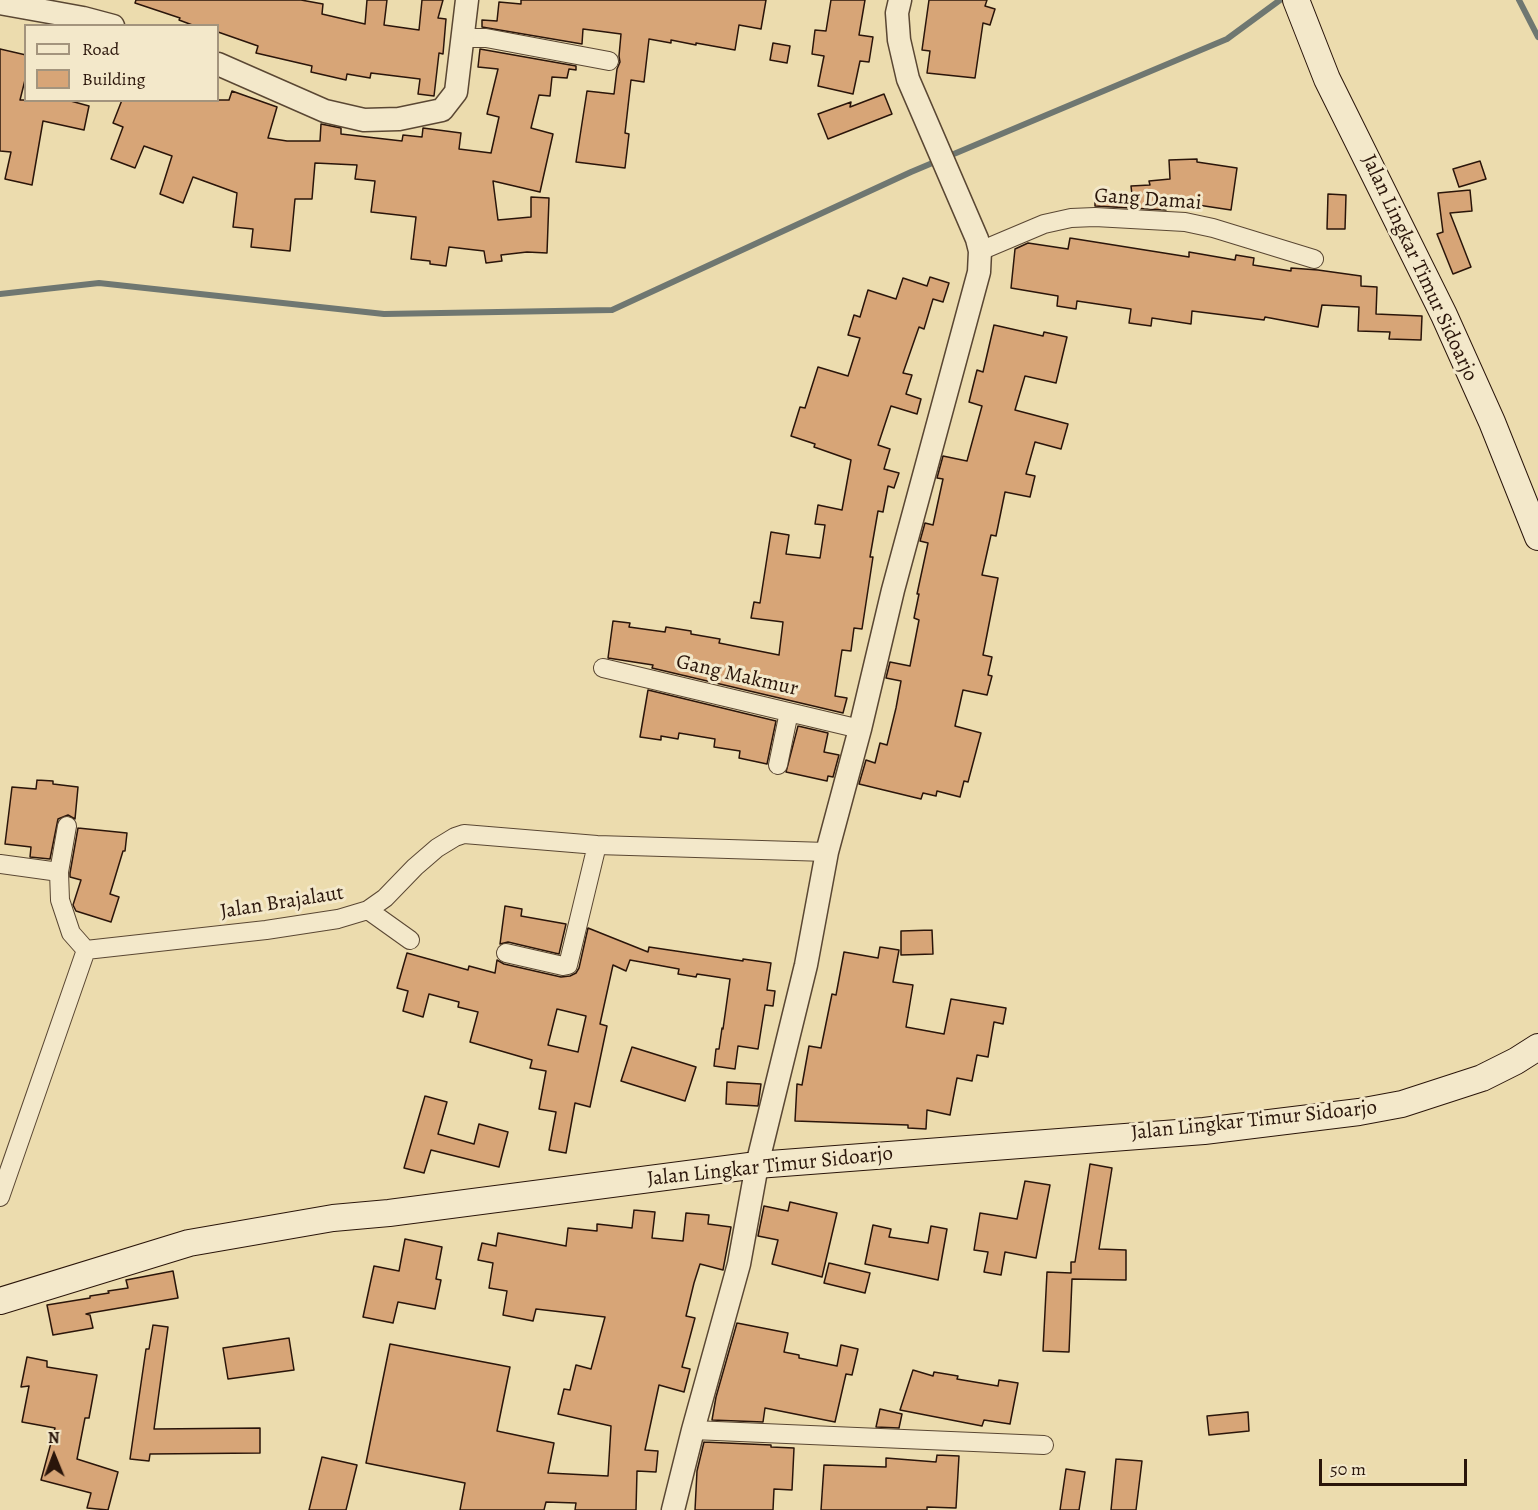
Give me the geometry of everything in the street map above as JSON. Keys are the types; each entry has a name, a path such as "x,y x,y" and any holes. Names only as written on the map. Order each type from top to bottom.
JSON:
{"main road":[{"name":"Jalan Lingkar Timur Sidoarjo","path":"1296,0 1327,79 1444,315 1538,537"},
{"name":"Jalan Lingkar Timur Sidoarjo","path":"0,1301 189,1243 333,1218 389,1213 757,1165 1204,1131 1359,1112 1402,1104 1482,1078 1538,1047"}],"street":[{"path":"219,64 325,111 364,120 399,119 442,110 456,92 467,0"},
{"path":"673,1510 739,1264 757,1165 806,965 830,843 893,590 979,272 979,245 908,79 898,40 897,13 900,0"},
{"path":"0,3 106,24"},
{"path":"463,38 486,38 609,61"},
{"name":"Gang Damai","path":"979,245 1044,224 1071,218 1095,217 1185,222 1213,228 1314,259"},
{"name":"Gang Makmur","path":"603,668 860,729"},
{"path":"778,765 789,712"},
{"path":"0,1197 86,950 68,927 60,900 59,872 67,826"},
{"name":"Jalan Brajalaut","path":"86,950 285,927 338,919 368,910 385,898 436,848 464,834 597,845 830,843"},
{"path":"506,953 563,966 568,965 597,845"},
{"path":"0,864 59,872"},
{"path":"368,910 410,940"},
{"path":"693,1430 1044,1445"}],"building":[{"path":"136,0 301,0 323,4 322,14 365,24 367,0 387,0 384,25 419,30 422,0 443,0 438,18 446,19 443,54 439,53 434,96 418,94 420,79 371,73 370,78 347,74 346,80 311,72 312,66 256,53 258,46 219,32 219,24 190,24 179,20 180,18 135,3"},
{"path":"521,0 766,0 761,29 739,25 735,50 696,43 696,45 671,40 671,43 649,39 644,82 631,80 625,133 629,134 625,168 576,162 587,91 614,94 620,62 621,34 583,29 582,44 482,27 482,20 497,21 499,2 521,4"},
{"path":"831,0 865,0 859,35 873,37 869,62 860,61 853,94 818,86 824,56 812,54 815,30 826,31"},
{"path":"929,0 987,0 985,6 995,9 990,25 983,23 975,78 927,73 930,51 922,50"},
{"path":"773,43 790,46 787,63 770,60"},
{"path":"0,49 24,55 24,84 20,100 24,102 74,102 89,106 84,130 43,121 32,185 5,179 11,152 0,151"},
{"path":"480,49 576,66 576,70 569,69 567,78 552,77 550,96 539,95 531,128 553,134 540,192 493,181 498,220 531,217 531,197 549,198 547,253 527,252 501,255 502,261 486,263 484,251 449,247 446,266 411,259 416,217 371,212 375,181 355,179 357,165 315,163 312,199 295,199 290,251 251,247 253,229 233,227 237,193 193,177 183,203 160,194 172,156 144,146 135,168 111,159 123,127 113,123 121,102 219,102 219,100 229,100 232,91 277,107 268,138 287,141 320,141 321,124 341,128 341,134 402,141 403,135 422,137 423,128 461,133 459,149 491,153 499,117 487,114 498,69 478,67"},
{"path":"884,94 892,114 828,139 818,114 851,102 850,107"},
{"path":"1197,159 1197,162 1237,168 1231,210 1178,202 1178,206 1166,206 1166,210 1095,206 1095,197 1132,195 1131,186 1150,185 1149,181 1170,179 1169,160"},
{"path":"1480,161 1486,179 1459,187 1453,169"},
{"path":"1470,190 1472,211 1450,213 1471,267 1453,274 1437,234 1443,232 1438,193"},
{"path":"1328,194 1346,195 1345,229 1327,229"},
{"path":"1070,238 1189,257 1189,252 1235,260 1236,255 1254,258 1253,265 1291,271 1291,268 1361,276 1361,286 1377,287 1376,314 1422,316 1421,340 1389,339 1390,332 1358,331 1359,307 1322,305 1318,327 1265,317 1264,320 1192,311 1191,324 1152,318 1151,326 1129,323 1131,309 1077,301 1076,309 1057,306 1058,296 1011,288 1015,249 1028,243 1068,249"},
{"path":"930,277 949,283 943,302 933,299 924,329 919,327 903,373 912,375 906,394 921,399 917,414 891,406 878,445 890,449 884,469 899,473 894,488 888,486 883,512 878,511 862,629 854,628 851,651 842,650 835,696 847,698 843,713 652,668 653,665 608,658 613,621 630,623 629,627 665,632 666,627 691,631 691,634 720,639 719,643 779,655 783,622 751,618 754,602 760,603 771,532 789,535 786,554 820,558 825,525 815,524 818,505 842,510 851,460 791,436 800,407 805,408 818,367 848,376 860,338 848,335 854,315 860,317 868,290 896,299 903,278 927,286"},
{"path":"994,325 1043,336 1044,332 1067,337 1056,383 1025,376 1015,410 1068,424 1061,449 1035,442 1026,474 1035,476 1030,497 1005,492 996,536 991,535 982,575 998,578 983,655 992,657 988,675 992,676 987,695 963,690 955,726 981,733 968,782 964,781 960,797 937,791 936,796 923,793 921,799 859,784 866,760 875,763 880,743 887,745 901,681 886,678 890,662 910,666 919,620 914,618 919,594 917,594 928,543 920,541 925,523 933,525 943,479 937,478 943,456 967,461 982,406 969,402 977,370 983,372"},
{"path":"648,690 776,721 767,764 739,758 740,751 714,747 715,739 679,733 678,739 661,736 661,740 640,737"},
{"path":"798,726 828,733 824,752 839,755 833,777 828,776 827,781 786,772"},
{"path":"37,780 78,787 75,819 68,815 58,819 50,859 30,857 31,847 5,844 12,787 36,789"},
{"path":"78,828 127,833 125,851 123,851 110,894 119,897 111,922 76,911 73,905 81,880 70,877"},
{"path":"505,906 522,909 521,916 566,924 559,954 508,942 500,944"},
{"path":"588,928 648,952 649,947 771,963 767,990 775,991 773,1006 765,1005 758,1049 738,1046 735,1069 714,1066 716,1049 719,1049 723,1029 730,979 697,974 696,977 678,974 679,969 630,960 626,971 613,965 600,1024 607,1026 590,1107 575,1103 566,1153 549,1150 556,1112 539,1109 546,1071 530,1068 532,1060 470,1042 478,1012 458,1007 459,1002 429,994 423,1017 403,1011 408,991 397,988 407,953 468,970 469,966 495,973 497,960 504,964 561,977 576,973","holes":["557,1009 586,1016 578,1052 548,1045"]},
{"path":"932,930 933,954 901,955 901,931"},
{"path":"880,947 899,950 893,982 913,985 906,1027 944,1034 951,999 1006,1008 1003,1024 994,1022 988,1057 977,1055 972,1081 957,1078 950,1115 927,1110 926,1129 908,1128 908,1125 795,1121 797,1084 802,1085 809,1046 821,1048 832,994 836,995 844,952 878,958"},
{"path":"632,1047 696,1067 685,1101 621,1081"},
{"path":"727,1082 761,1084 758,1106 726,1104"},
{"path":"425,1096 447,1102 438,1134 474,1144 479,1124 508,1132 499,1167 431,1150 424,1173 404,1168"},
{"path":"1090,1164 1112,1168 1099,1249 1126,1250 1126,1280 1072,1279 1069,1352 1043,1351 1047,1272 1071,1273 1071,1262 1075,1262"},
{"path":"1025,1181 1050,1185 1036,1258 1005,1252 1001,1275 984,1272 988,1252 974,1250 980,1213 1017,1219"},
{"path":"790,1202 837,1213 822,1277 772,1264 778,1240 758,1236 764,1206 788,1211"},
{"path":"634,1210 655,1212 652,1238 683,1241 686,1213 709,1215 708,1224 731,1227 723,1270 700,1264 694,1283 686,1316 695,1318 682,1367 690,1369 684,1392 659,1385 645,1450 658,1451 656,1472 637,1471 636,1510 575,1510 576,1503 546,1502 544,1510 460,1510 465,1483 366,1463 390,1344 510,1367 497,1431 554,1443 548,1473 608,1476 611,1426 558,1414 564,1389 570,1390 576,1365 591,1369 605,1317 536,1309 533,1321 503,1315 507,1291 489,1288 493,1263 478,1260 482,1243 496,1246 498,1233 566,1246 568,1228 597,1231 597,1224 632,1228"},
{"path":"873,1225 891,1229 889,1237 928,1243 931,1226 947,1229 938,1280 865,1264"},
{"path":"405,1239 442,1247 436,1279 441,1280 435,1309 398,1302 393,1323 363,1317 374,1266 399,1271"},
{"path":"829,1263 870,1273 865,1293 824,1283"},
{"path":"173,1271 178,1298 86,1314 90,1315 93,1328 53,1335 47,1305 90,1298 90,1296 109,1293 108,1291 128,1288 126,1280"},
{"path":"737,1323 788,1333 784,1352 799,1355 799,1358 837,1366 841,1345 858,1349 852,1375 846,1374 835,1422 765,1408 763,1422 712,1420 716,1397"},
{"path":"153,1325 168,1327 154,1429 260,1428 260,1453 150,1454 149,1461 130,1459 146,1349 149,1349"},
{"path":"289,1338 294,1370 228,1379 223,1348"},
{"path":"27,1357 47,1361 47,1367 97,1375 89,1418 85,1418 77,1459 118,1472 108,1510 87,1508 91,1493 41,1480 55,1428 22,1422 29,1386 21,1387"},
{"path":"913,1370 933,1376 934,1372 958,1376 957,1379 998,1386 999,1380 1018,1383 1010,1424 984,1420 982,1426 900,1410"},
{"path":"880,1409 902,1414 899,1428 876,1427"},
{"path":"1248,1412 1249,1431 1209,1435 1207,1416"},
{"path":"704,1442 794,1448 792,1490 774,1489 773,1510 695,1510 697,1471"},
{"path":"937,1455 959,1456 956,1508 821,1510 824,1465 886,1467 886,1458 936,1462"},
{"path":"322,1457 357,1465 346,1510 309,1510"},
{"path":"1116,1459 1142,1461 1136,1510 1111,1510"},
{"path":"1066,1469 1085,1472 1079,1510 1060,1510"}],"waterway":[{"path":"0,294 99,283 384,314 612,310 911,172 1227,39 1280,0"},
{"path":"1519,0 1538,37"}]}
